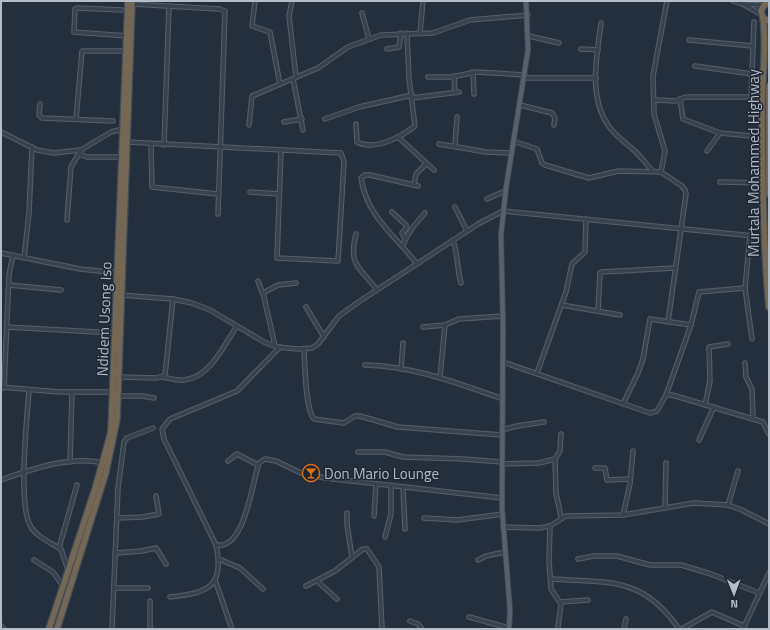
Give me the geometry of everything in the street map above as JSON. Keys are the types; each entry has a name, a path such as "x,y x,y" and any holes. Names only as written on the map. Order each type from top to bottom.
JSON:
{"highway":[{"name":"Ndidem Usong Iso","path":"50,629 103,463 111,432 119,377 118,273 126,51 131,2"},
{"name":"Ndidem Usong Iso","path":"57,629 106,472 116,429 116,334 127,142 131,2"},
{"name":"Murtala Mohammed Highway","path":"767,3 761,11 765,18 766,42 762,97 762,137 764,237 769,307"},
{"name":"Murtala Mohammed Highway","path":"769,86 769,194"}],"main road":[{"path":"510,628 502,498 503,316 501,265 505,191 520,105 529,36 526,1"}],"street":[{"path":"255,1 252,26 270,32 280,84"},
{"path":"292,1 289,16 294,78 303,130"},
{"path":"420,33 423,1"},
{"path":"661,172 664,150 654,114 654,65 668,1"},
{"path":"732,1 742,4 765,18"},
{"path":"131,2 219,10 225,12 219,148 218,214"},
{"path":"742,4 767,3"},
{"path":"164,145 169,6"},
{"path":"122,10 77,8 75,9 74,32 127,36"},
{"path":"362,13 369,39"},
{"path":"249,125 252,96 322,66 342,50 369,39 384,34 433,33 470,20 528,15"},
{"path":"751,97 754,22"},
{"path":"601,23 595,91 602,113 608,125 653,171"},
{"path":"387,49 399,47 401,33"},
{"path":"356,124 356,139 359,143 384,143 398,137 416,126 407,33"},
{"path":"529,36 559,43"},
{"path":"689,40 753,46"},
{"path":"581,50 598,50"},
{"path":"76,119 82,51 126,51"},
{"path":"695,66 752,74"},
{"path":"428,77 454,76 473,72 524,77 596,78"},
{"path":"473,72 474,94"},
{"path":"325,119 359,107 412,96 457,92 454,76"},
{"path":"654,100 669,101 686,97 762,97"},
{"path":"680,99 683,119 720,133 762,137"},
{"path":"40,104 39,115 42,118 113,121"},
{"path":"520,105 552,113 555,118 554,125"},
{"path":"455,146 457,117"},
{"path":"284,122 302,119"},
{"path":"67,220 71,167 79,154 82,150 111,132 123,129"},
{"path":"1,132 32,147 54,153 82,150"},
{"path":"707,150 720,133"},
{"path":"398,137 434,170"},
{"path":"513,141 538,149 542,164 586,178 613,172 653,171 661,172 685,190 668,322"},
{"path":"127,142 219,148 281,150 341,153 343,156 338,261 278,258 281,150"},
{"path":"151,144 152,187 218,194"},
{"path":"439,144 486,152 511,153"},
{"path":"24,258 29,213 32,147"},
{"path":"79,154 88,156 122,156"},
{"path":"417,264 372,211 363,194 361,178 365,175 370,175 416,185 416,174 426,164"},
{"path":"720,182 763,183"},
{"path":"487,199 505,191"},
{"path":"250,192 279,194"},
{"path":"455,207 467,231"},
{"path":"119,295 173,299 205,307 275,346 304,349 315,346 344,312 467,231 503,211 764,237"},
{"path":"392,212 406,225 406,229 402,234 405,239"},
{"path":"403,246 405,239 425,213"},
{"path":"537,373 562,305 572,264 586,252 586,219"},
{"path":"356,234 352,250 357,266 377,290"},
{"path":"750,235 745,288 752,339"},
{"path":"453,240 458,254 458,271 461,284"},
{"path":"1,253 80,269 118,273"},
{"path":"13,255 2,388 72,393 116,394 154,398"},
{"path":"598,311 600,273 675,268"},
{"path":"258,281 263,293 275,346"},
{"path":"263,293 278,284 296,283"},
{"path":"10,285 60,290"},
{"path":"503,362 623,404 653,412 657,411 666,395 691,325 699,292 745,288"},
{"path":"162,377 166,372 173,299"},
{"path":"562,305 620,315"},
{"path":"306,307 324,337"},
{"path":"423,327 445,324 459,319 503,316"},
{"path":"623,404 641,366 650,319 691,325"},
{"path":"440,377 445,324"},
{"path":"119,377 162,377 183,380 194,378 210,366 237,326"},
{"path":"7,327 116,334"},
{"path":"401,369 403,343"},
{"path":"705,404 710,381 709,347 728,344"},
{"path":"170,597 194,594 207,588 215,580 220,568 216,545 164,440 162,429 170,419 237,391 280,347"},
{"path":"304,349 307,397 311,415 314,419 344,423 356,416 360,416 398,427 502,432 517,426 544,422"},
{"path":"745,363 746,377 752,390 754,419"},
{"path":"365,365 401,369 440,377 503,399"},
{"path":"29,390 24,472 25,495 29,524 44,539 62,551 68,571"},
{"path":"70,462 72,393"},
{"path":"666,395 705,404 763,422 769,434"},
{"path":"700,440 714,408"},
{"path":"112,629 115,588 118,488 124,442 127,438 153,428"},
{"path":"561,434 560,451 555,459 556,493 561,517"},
{"path":"623,515 630,479 633,451"},
{"path":"358,452 385,452 403,457 463,459 502,463 539,463 555,459"},
{"path":"228,461 237,454 258,465"},
{"path":"216,545 224,545 229,542 236,533 247,511 258,465 261,460 269,458 313,476 502,498"},
{"path":"1,480 24,472 70,462 91,460 103,463"},
{"path":"665,508 666,463"},
{"path":"595,468 605,468 607,480 630,479"},
{"path":"728,505 738,471"},
{"path":"374,516 376,484"},
{"path":"59,548 77,485"},
{"path":"386,537 391,514 390,486"},
{"path":"403,487 405,529"},
{"path":"117,518 143,517 159,514 156,496"},
{"path":"503,527 540,528 550,526 561,517 623,515 694,503 728,505 742,510 769,524"},
{"path":"347,513 346,525 352,557"},
{"path":"424,518 457,520 503,514"},
{"path":"550,526 549,560 552,579 551,589 560,602 558,627"},
{"path":"116,552 142,551 156,548 166,564"},
{"path":"306,586 335,572 365,548 379,567 382,629"},
{"path":"478,560 486,556 505,552"},
{"path":"578,559 594,556 617,556 650,565 681,565 711,574 759,593"},
{"path":"219,559 240,568 263,589"},
{"path":"34,560 53,572 63,586"},
{"path":"552,579 630,586 652,598 671,617 680,629 712,612 744,627 769,573"},
{"path":"215,580 232,629"},
{"path":"317,581 337,598"},
{"path":"115,588 148,588"},
{"path":"560,602 588,600"},
{"path":"150,601 150,629"},
{"path":"469,617 510,628"},
{"path":"624,629 626,619"},
{"path":"410,620 418,624 422,629"},
{"path":"1,626 4,629"}],"place":[{"name":"Don Mario Lounge","path":"311,473"}]}
